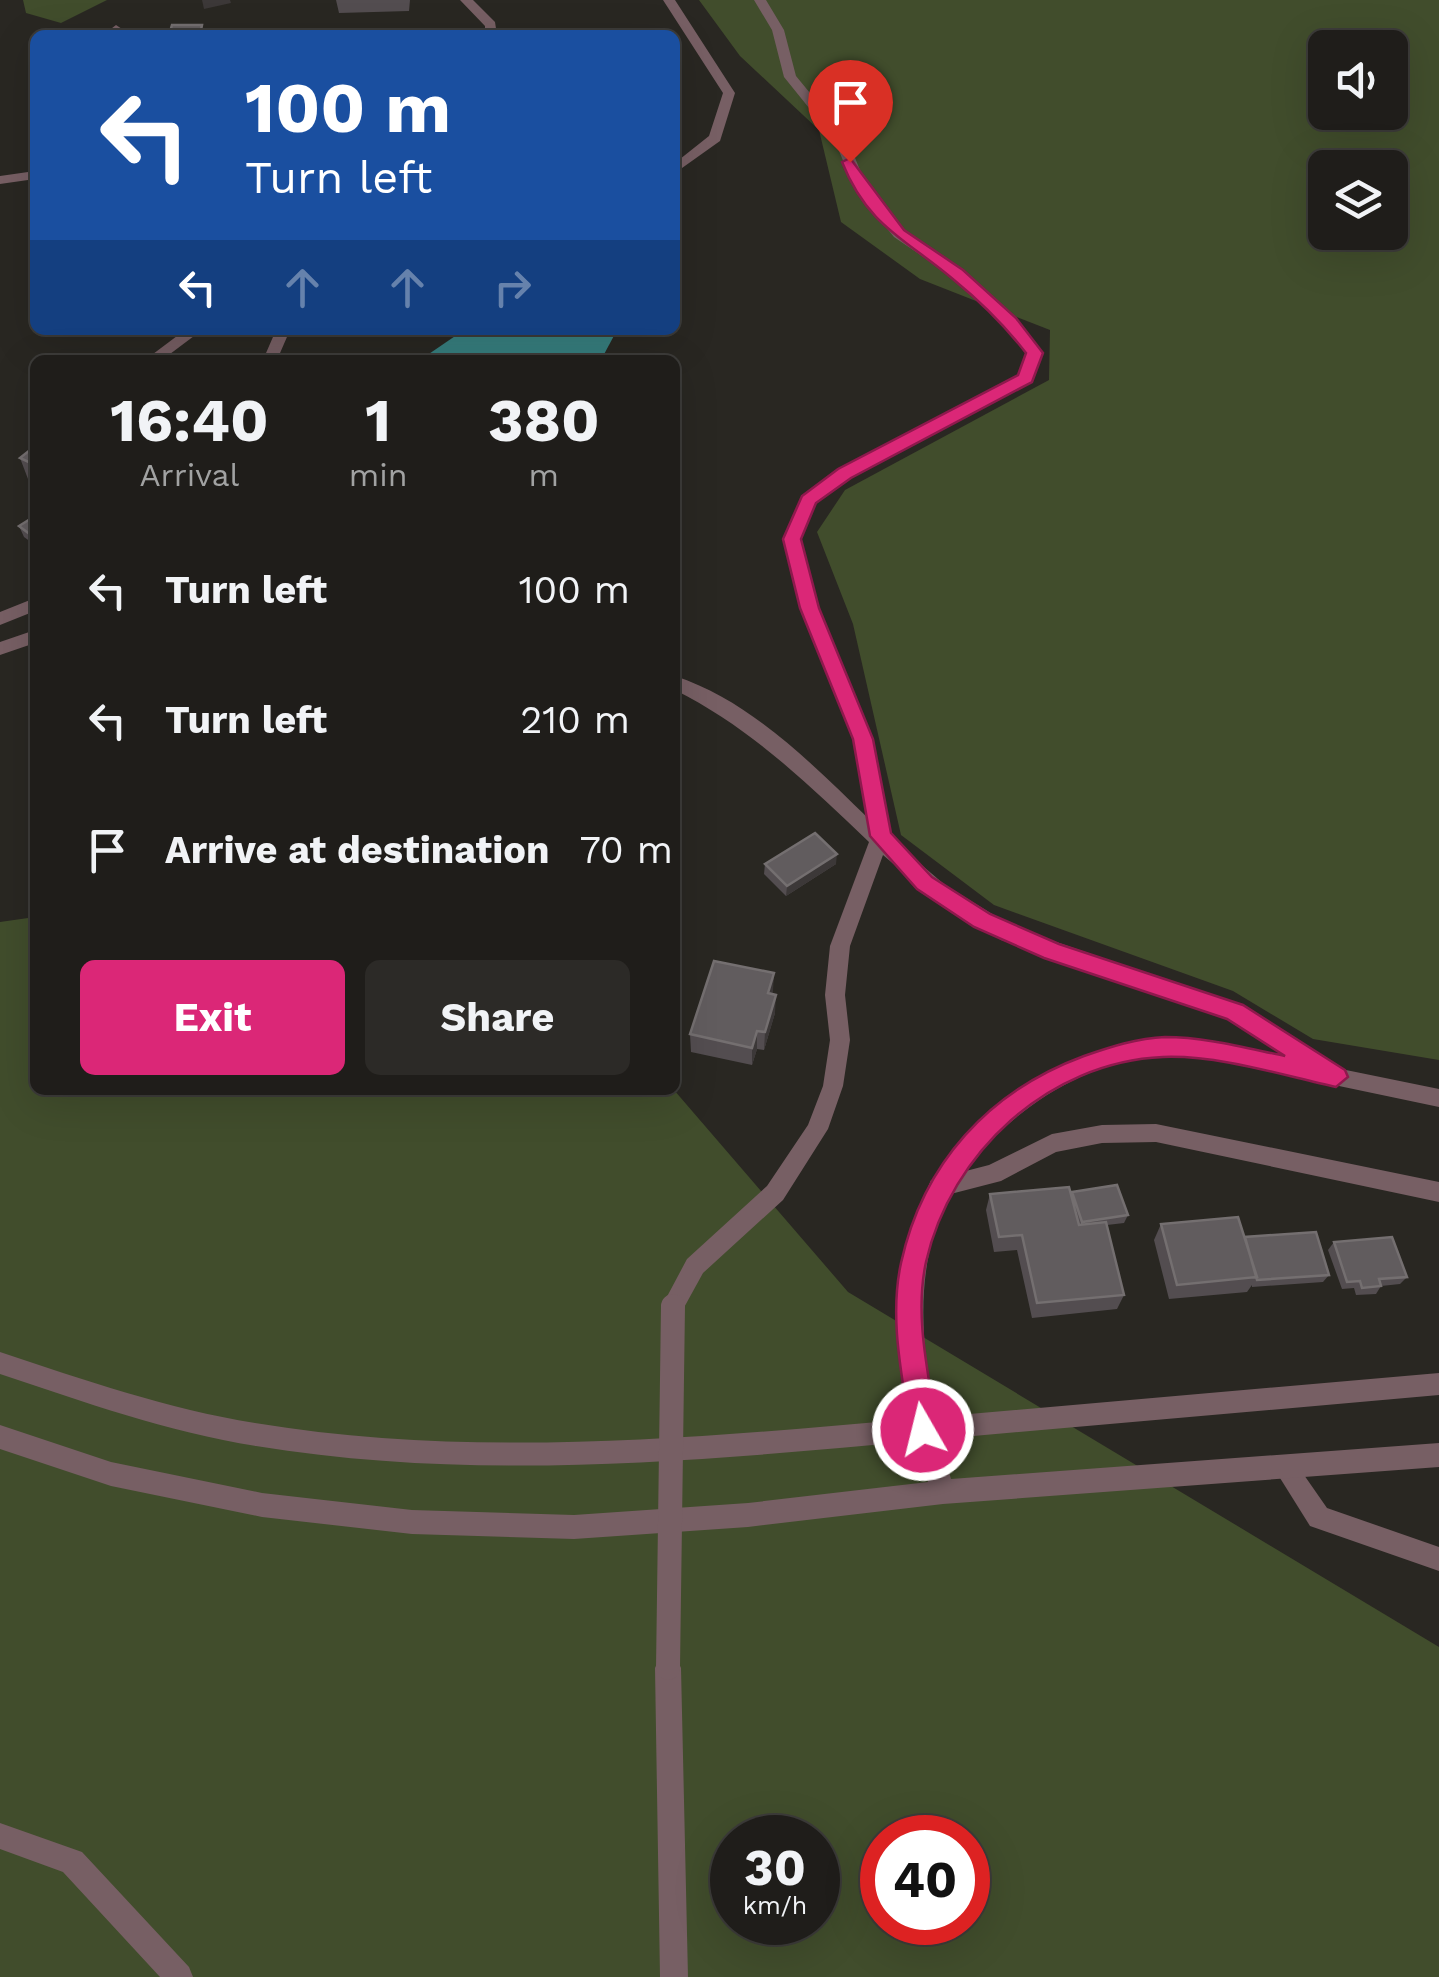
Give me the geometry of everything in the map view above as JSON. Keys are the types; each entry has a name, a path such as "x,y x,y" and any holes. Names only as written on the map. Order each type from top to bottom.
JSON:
{"street":[{"path":"466,0 492,30"},
{"path":"668,0 729,93 716,138 680,166"},
{"path":"674,1977 668,1668 674,1306 696,1266 775,1193 817,1129 833,1086 840,1040 835,995 840,946 881,836 863,739 810,608 792,539 808,500 844,474 1026,378 1034,353 1010,322 958,274 898,234 860,186 840,138 790,76 778,30 760,0"},
{"path":"0,180 30,176"},
{"path":"159,355 188,335"},
{"path":"0,619 30,606"},
{"path":"0,649 30,638"},
{"path":"680,684 721,701 809,769 881,836 924,883 982,920 1052,951 1235,1012 1336,1077"},
{"path":"943,1492 923,1430 908,1325 913,1264 940,1187 968,1145 1015,1102 1064,1074 1118,1054 1164,1047 1216,1052 1439,1098"},
{"path":"940,1187 993,1174 1052,1143 1102,1134 1156,1134 1439,1192"},
{"path":"0,1363 135,1409 289,1440 434,1452 613,1454 1439,1384"},
{"path":"0,1437 130,1478 262,1505 412,1522 574,1527 748,1515 943,1492 1286,1470 1439,1455"},
{"path":"1286,1470 1319,1517 1439,1559"},
{"path":"0,1836 72,1862 180,1977"}],"green space":[{"path":"23,0 107,0 61,23 26,13"},
{"path":"699,0 1439,0 1439,1060 1313,1039 1233,991 994,905 901,835 853,624 817,532 845,490 1049,380 1050,330 920,279 841,222 819,130 740,56"},
{"path":"30,918 30,1095 678,1095 848,1292 1439,1647 1439,1977 0,1977 0,922"}],"water":[{"path":"457,335 614,335 604,355 427,355"}],"building":[{"path":"172,25 202,25 201,30 170,30"},
{"path":"30,450 30,463 20,458"},
{"path":"30,519 30,534 19,526"},
{"path":"815,833 837,854 787,886 765,864"},
{"path":"714,961 774,973 768,993 776,995 765,1032 757,1031 752,1048 690,1034"},
{"path":"1117,1185 1128,1215 1082,1222 1072,1192"},
{"path":"1069,1187 1079,1225 1106,1222 1124,1295 1037,1303 1022,1235 999,1237 990,1194"},
{"path":"1238,1217 1257,1277 1177,1285 1161,1224"},
{"path":"1316,1232 1329,1275 1257,1280 1245,1237"},
{"path":"1392,1237 1407,1277 1379,1279 1381,1286 1362,1288 1360,1281 1347,1282 1334,1242"}],"route":[{"path":"850,162 860,186 898,234 958,274 1010,322 1034,353 1026,378 844,474 808,500 792,539 810,608 863,739 881,836 924,883 982,920 1052,951 1235,1012 1336,1077 1216,1052 1164,1047 1118,1054 1064,1074 1015,1102 968,1145 940,1187 913,1264 908,1325 923,1430"}]}
